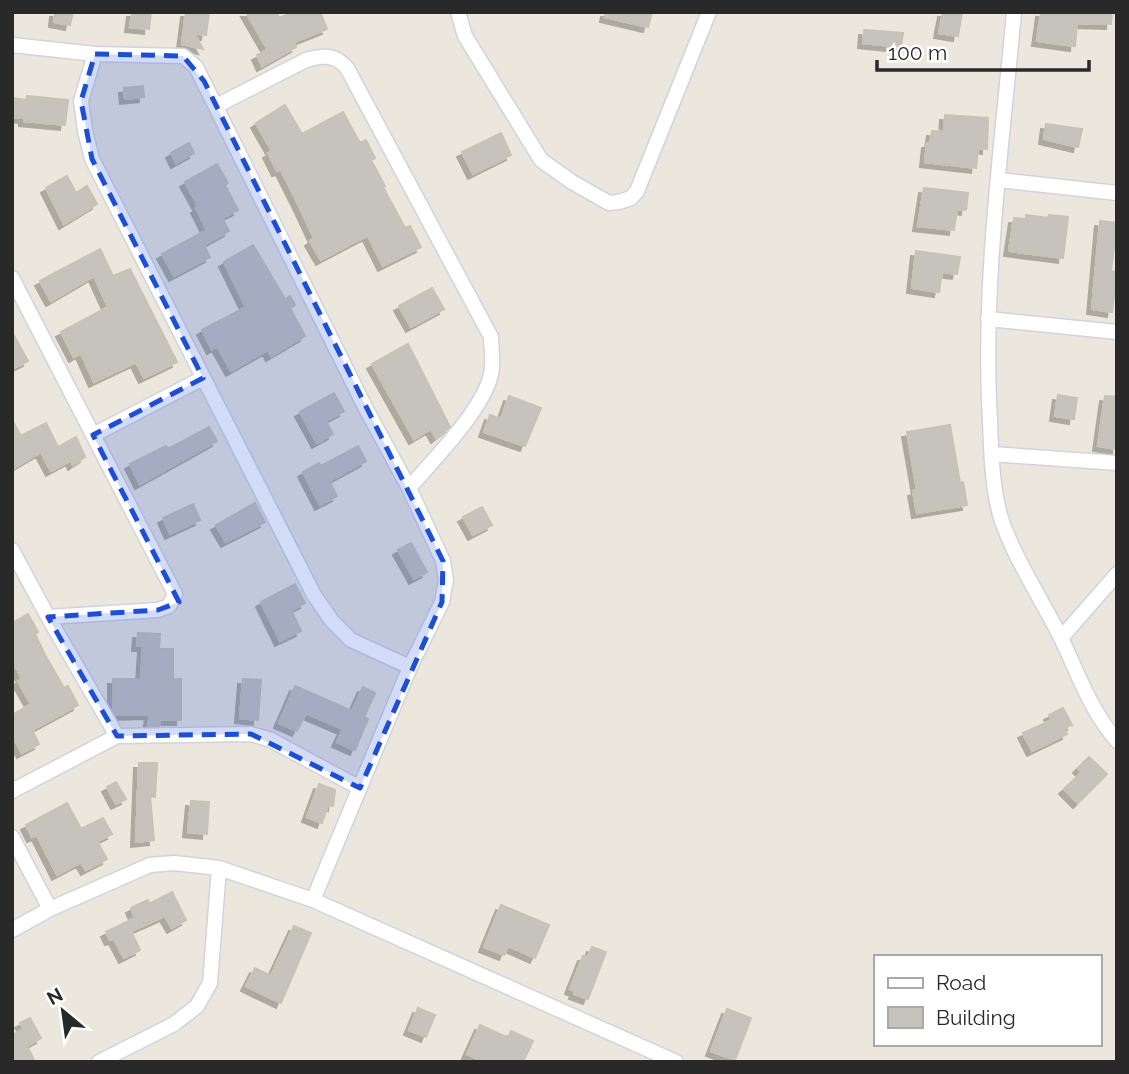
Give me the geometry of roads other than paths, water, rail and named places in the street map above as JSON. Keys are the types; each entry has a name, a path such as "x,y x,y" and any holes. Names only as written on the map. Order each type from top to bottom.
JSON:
{"street":[{"path":"458,12 465,36 541,160 572,182 609,202 631,198 637,191 709,12"},
{"path":"1014,12 988,319 992,454 1000,516 1061,638 1077,679 1092,707 1117,741"},
{"path":"12,45 95,54 183,56 196,67 365,407 409,488 443,561 446,580 442,602 410,667 313,900"},
{"path":"95,54 81,101 92,159 202,378 314,595 332,621 351,640 410,667"},
{"path":"216,106 306,60 321,55 341,61 491,337 492,374 484,395 465,422 409,488"},
{"path":"999,180 1117,193"},
{"path":"12,278 175,598 169,606 159,610 48,617"},
{"path":"988,319 1117,332"},
{"path":"93,435 202,378"},
{"path":"992,454 1117,463"},
{"path":"12,550 117,736"},
{"path":"1061,638 1117,574"},
{"path":"12,791 117,736 251,734 271,740 360,788"},
{"path":"12,836 50,909"},
{"path":"12,930 50,909 150,865 174,863 219,868 313,900 677,1062"},
{"path":"99,1062 116,1058 174,1024 197,1006 210,983 219,868"}]}
